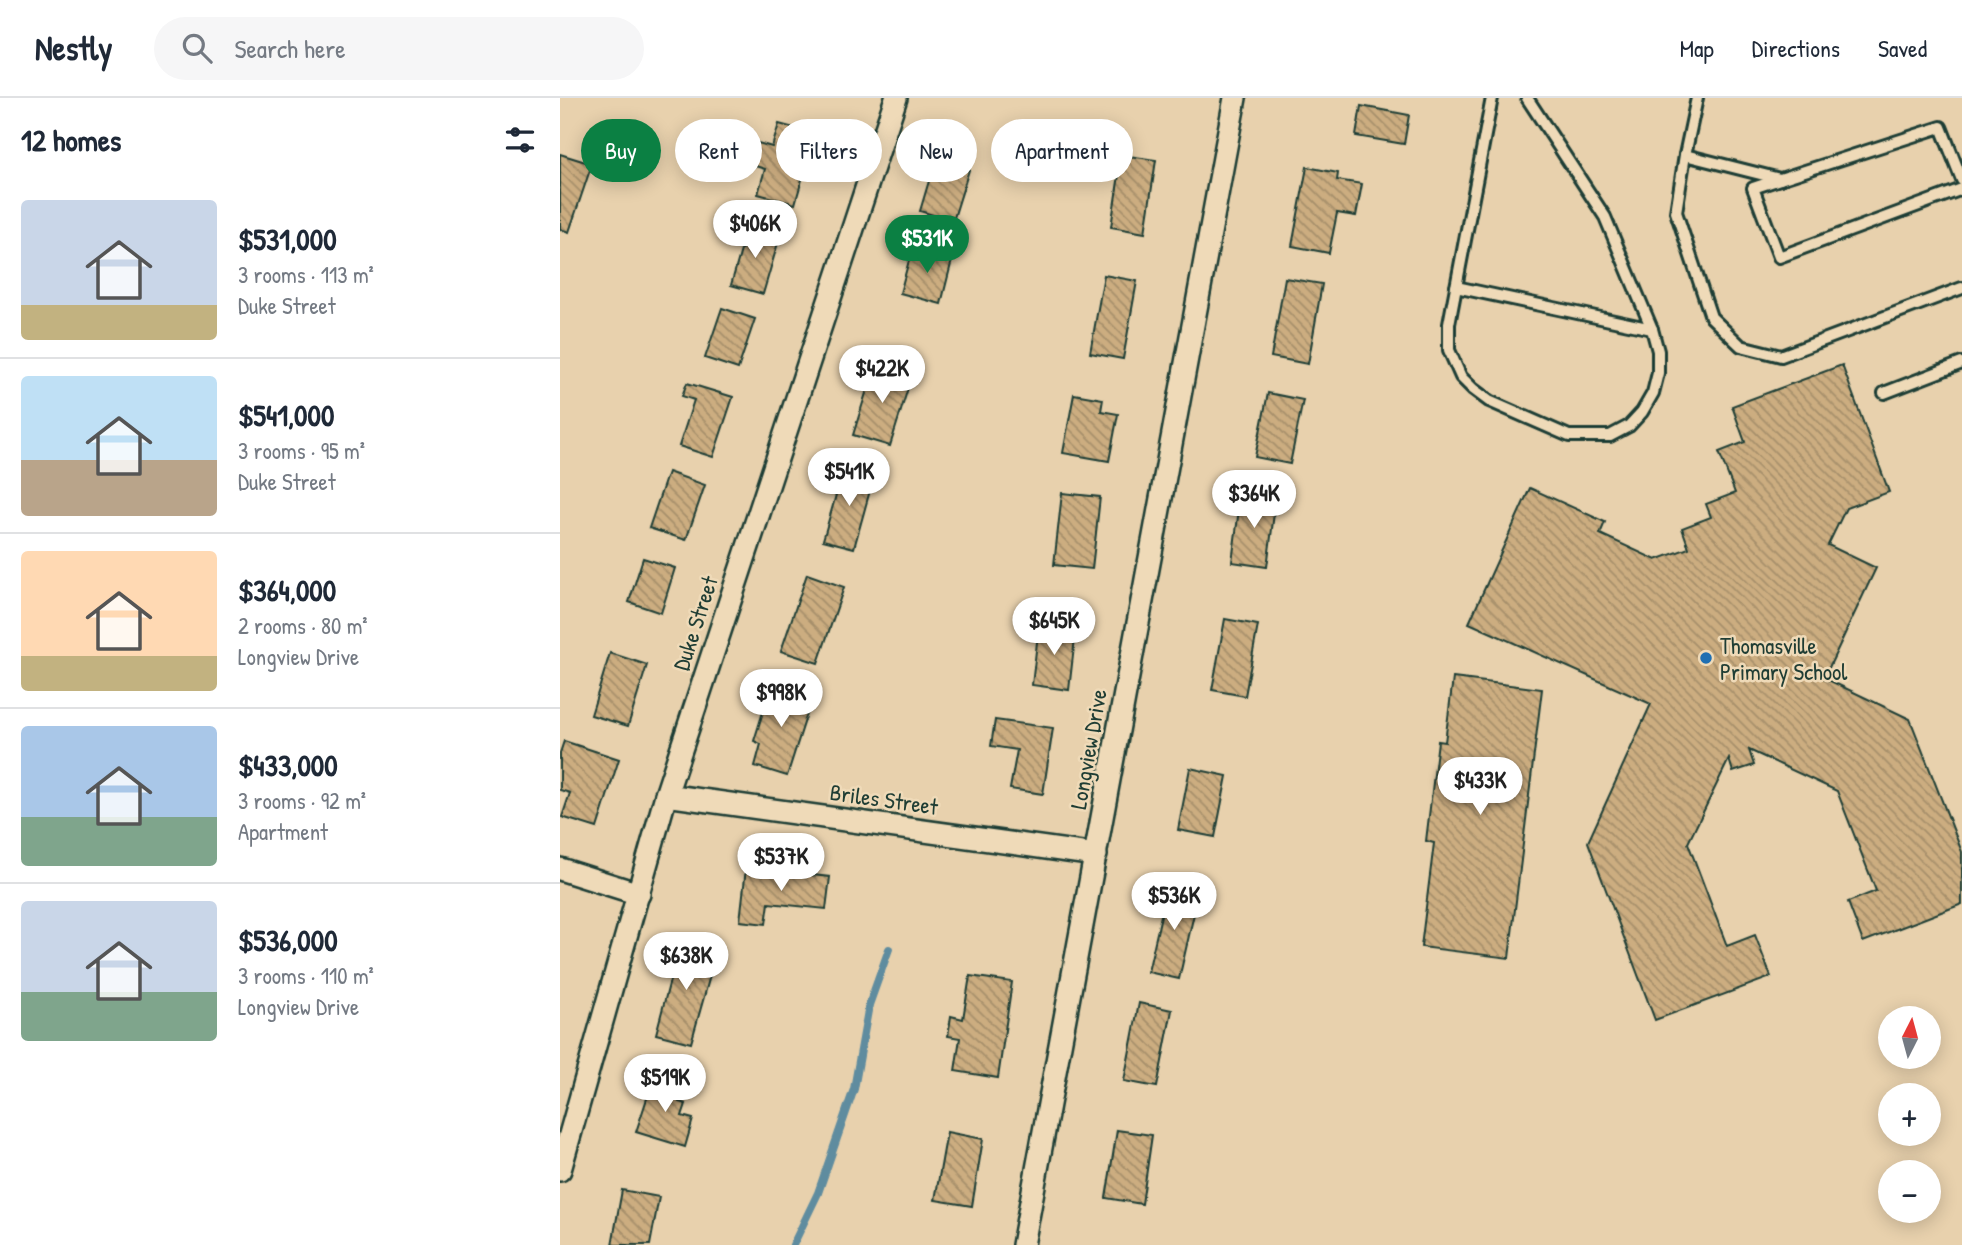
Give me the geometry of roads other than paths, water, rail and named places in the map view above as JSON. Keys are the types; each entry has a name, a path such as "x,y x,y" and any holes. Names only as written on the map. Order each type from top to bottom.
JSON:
{"street":[{"name":"Duke Street","path":"560,1170 666,795 895,98"},
{"name":"Longview Drive","path":"1023,1245 1235,98"},
{"name":"Briles Street","path":"666,795 1096,855"},
{"path":"560,869 639,894"}],"lane":[{"path":"1492,98 1449,324 1449,350 1461,377 1489,401 1569,436 1610,436 1629,426 1642,412 1653,393 1658,373 1658,351 1652,329 1605,217 1527,98"},
{"path":"1697,98 1676,212 1711,317 1741,346 1781,356 1962,288"},
{"path":"1962,180 1941,127 1753,188 1779,257 1962,189"},
{"path":"1685,155 1780,180"},
{"path":"1456,288 1652,329"},
{"path":"1884,393 1962,363"}],"waterway":[{"path":"793,1245 818,1193 854,1089 869,1005 889,949"}],"place":[{"name":"Thomasville Primary School","path":"1706,658"}]}
